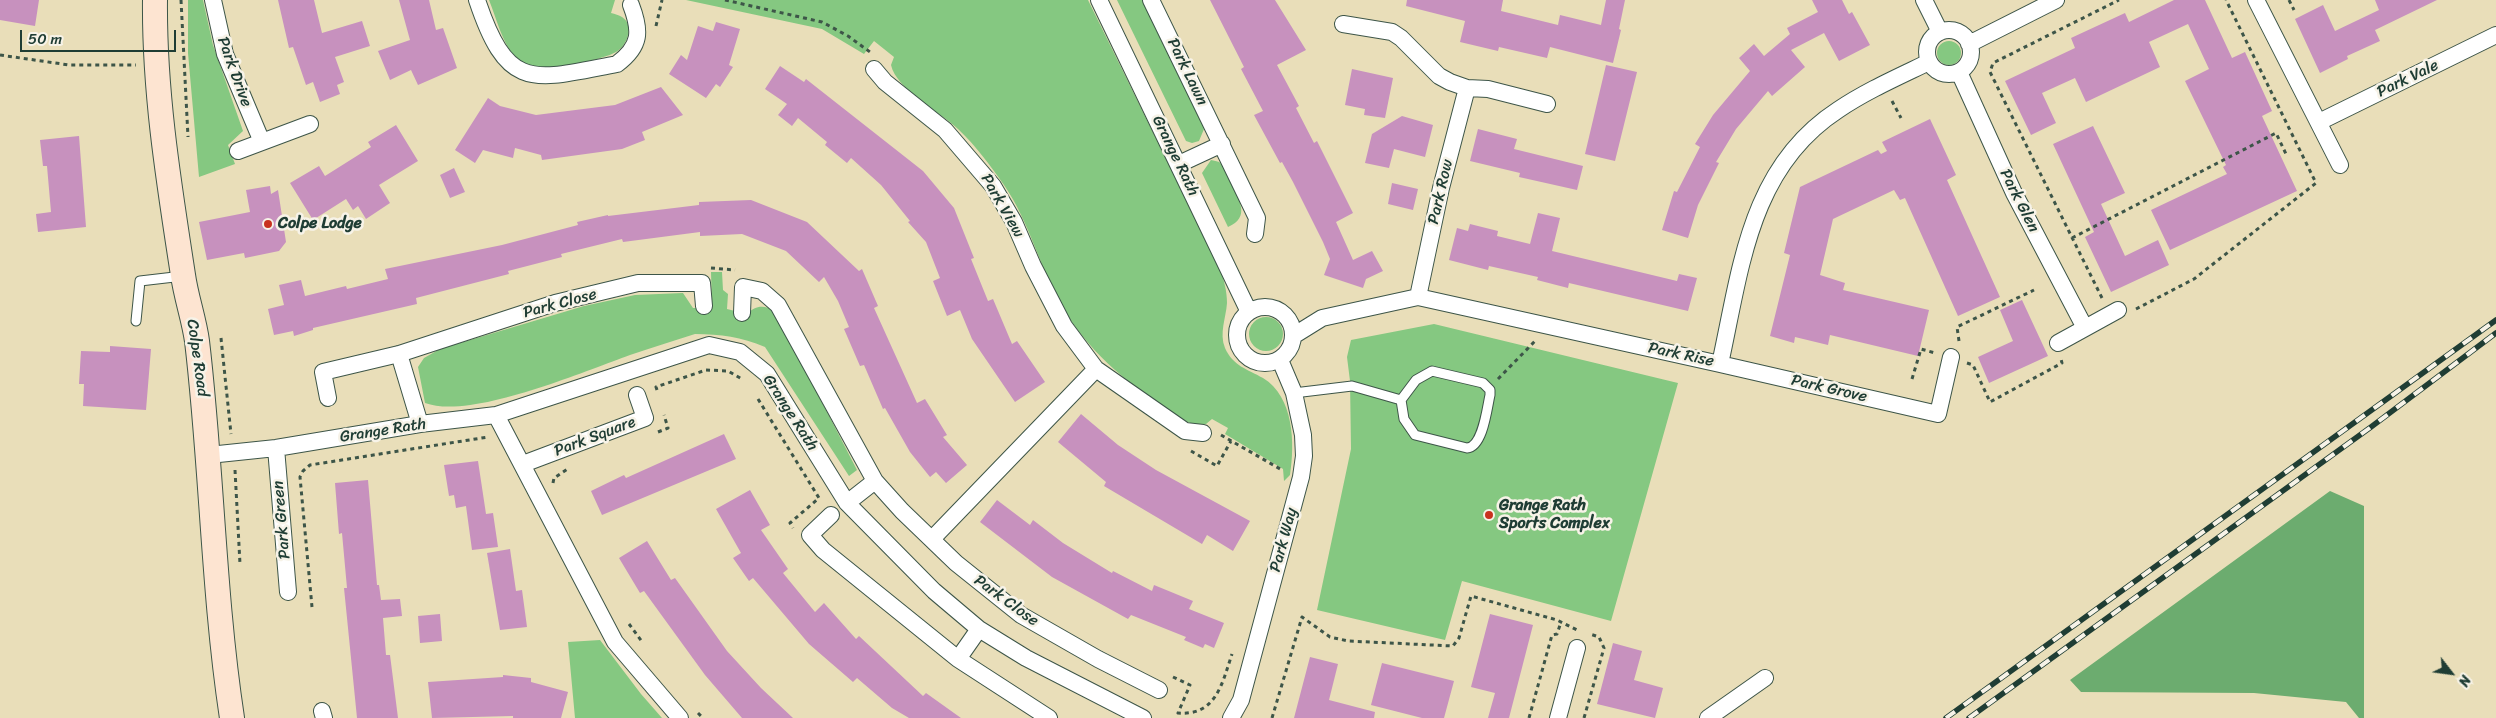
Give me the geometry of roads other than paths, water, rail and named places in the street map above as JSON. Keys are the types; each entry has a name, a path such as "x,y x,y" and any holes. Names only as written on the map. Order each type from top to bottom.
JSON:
{"street":[{"name":"Colpe Road","path":"156,0 156,65 183,276 197,338 209,455 223,658 232,718"},
{"name":"Park Drive","path":"213,0 225,54 262,142"},
{"path":"477,0 500,54 516,70 536,77 568,74 617,64 621,61 632,49 639,25 631,5"},
{"name":"Grange Rath","path":"1100,0 1249,312"},
{"name":"Park Lawn","path":"1151,0 1257,218 1255,234"},
{"path":"1924,0 1940,32"},
{"path":"1969,44 2056,0"},
{"path":"2256,0 2340,165"},
{"path":"1343,24 1392,32 1401,38 1439,76 1467,88 1488,89 1547,104"},
{"path":"1955,31 1962,34 1969,44 1971,58 1967,66 1959,72 1942,74 1934,69 1929,62 1926,53 1928,44 1940,32 1955,31"},
{"name":"Park Vale","path":"2319,122 2496,36"},
{"name":"Park Rise","path":"1294,336 1322,318 1418,296 1720,364 1756,212 1777,170 1802,139 1838,110 1929,62"},
{"name":"Park View","path":"869,64 885,82 945,130 988,180 1014,222 1064,326 1096,369 1185,430 1203,434"},
{"name":"Park Glen","path":"1959,72 2014,193 2085,328"},
{"name":"Park Row","path":"1418,296 1441,188 1467,88"},
{"path":"238,151 310,124"},
{"path":"1179,164 1222,144"},
{"name":"Park Close","path":"328,398 323,372 399,354 555,303 638,284 702,283 704,306"},
{"name":"Park Close","path":"742,313 743,287 762,291 778,305 875,481 956,563 1021,615 1098,659 1159,690"},
{"path":"1266,307 1282,312 1289,319 1294,336 1292,345 1280,360 1261,363 1244,354 1239,346 1238,327 1249,312 1266,307"},
{"path":"2058,343 2118,310"},
{"name":"Grange Rath","path":"209,455 276,448 420,424 496,415 710,345 740,352 767,374 847,503 934,591 980,629 1026,658 1143,718"},
{"path":"399,354 420,424"},
{"name":"Park Grove","path":"1720,364 1938,414 1953,358"},
{"name":"Park Way","path":"1231,718 1241,700 1301,477 1303,435 1294,393 1280,360"},
{"path":"932,539 1096,369"},
{"name":"Park Square","path":"522,464 645,418 637,395"},
{"path":"496,415 615,642 680,718"},
{"name":"Park Green","path":"276,448 288,592"},
{"path":"847,503 875,481"},
{"path":"831,515 810,535 843,567 958,659 1049,718"},
{"path":"958,659 980,629"},
{"path":"1558,718 1577,648"},
{"path":"1708,718 1764,678"}],"lane":[{"path":"136,321 140,281 183,276"},
{"path":"1432,371 1483,383 1488,388 1490,394 1478,442 1472,448 1415,435 1404,419 1401,400 1416,380 1432,371"},
{"path":"1294,393 1352,386 1401,400"}],"railway":[{"path":"1946,718 2496,320"},
{"path":"1969,718 2371,427 2496,333"}],"place":[{"name":"Colpe Lodge","path":"268,224"},
{"name":"Grange Rath Sports Complex","path":"1489,515"}]}
